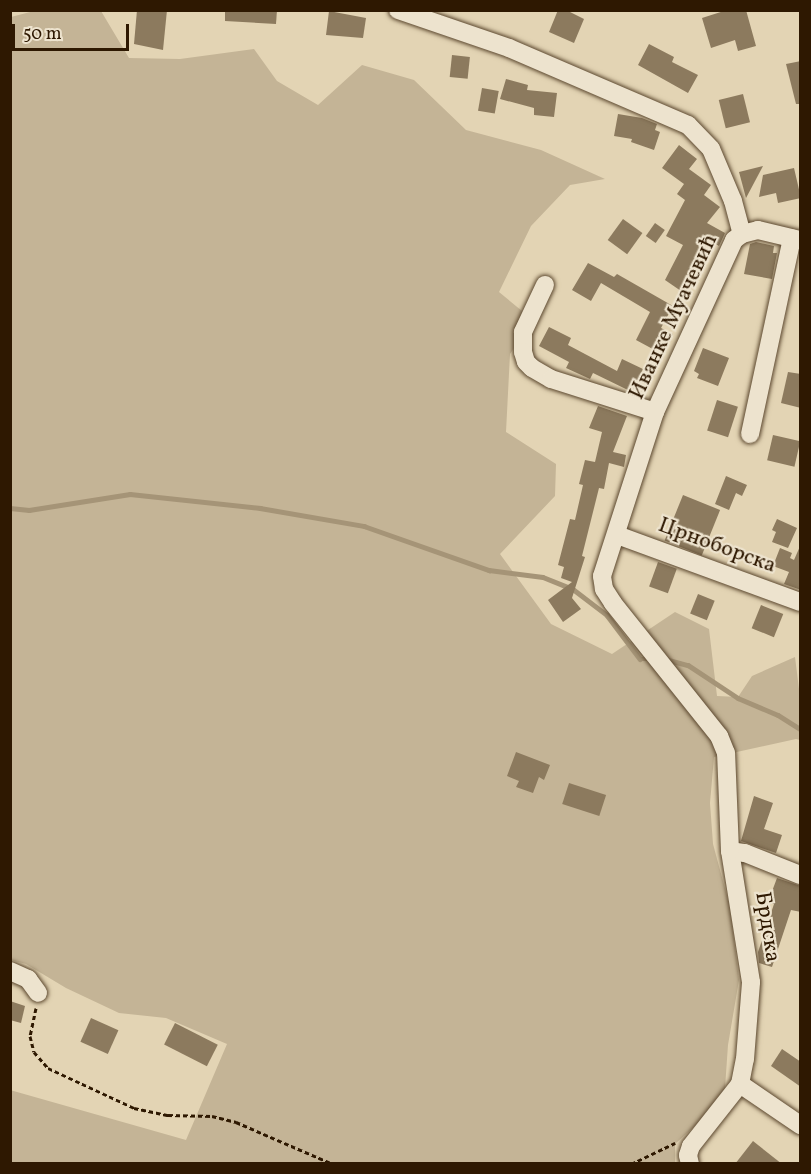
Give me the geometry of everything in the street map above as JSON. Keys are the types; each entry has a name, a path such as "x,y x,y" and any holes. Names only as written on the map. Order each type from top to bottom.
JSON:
{"street":[{"name":"Иванке Муачевић","path":"398,10 509,48 688,125 711,149 733,201 742,234 734,240 710,289 655,412 604,567 603,584 629,625 719,736 725,747 730,851"},
{"path":"742,234 758,230 796,239 750,434"},
{"path":"545,285 523,332 522,343 526,362 550,379 655,412"},
{"name":"Црноборска","path":"616,535 801,602"},
{"name":"Брдска","path":"690,1164 690,1149 740,1084 745,1059 751,982 730,851 745,853 801,875"},
{"path":"10,971 28,979 38,993"},
{"path":"740,1084 801,1125"}],"path":[{"path":"38,993 30,1036 34,1052 48,1068 134,1108 168,1115 212,1116 236,1122 333,1164"},
{"path":"631,1164 699,1135"}],"shaded area":[{"path":"34,11 101,11 129,58 180,59 254,49 277,81 318,105 362,65 414,80 466,130 541,150 605,179 570,185 531,226 499,292 533,320 510,354 506,432 556,464 555,496 500,554 551,624 612,654 675,612 709,629 717,696 738,697 752,676 795,657 800,697 800,740 714,757 710,803 713,844 730,907 739,980 728,1045 725,1088 697,1124 675,1144 675,1164 11,1163 10,1090 186,1140 227,1044 166,1018 119,1013 66,988 26,964 11,960 11,17"}],"building":[{"path":"137,10 167,10 163,50 134,44"},
{"path":"225,10 277,10 276,24 225,21"},
{"path":"558,10 566,10 584,19 574,43 549,32"},
{"path":"727,10 746,10 756,46 738,51 735,40 711,48 702,18"},
{"path":"329,11 366,18 363,38 326,35"},
{"path":"649,44 674,57 672,62 698,75 688,93 638,65"},
{"path":"452,55 470,57 468,79 450,77"},
{"path":"801,61 801,104 796,104 786,64"},
{"path":"506,79 528,85 527,90 557,93 554,117 534,115 534,108 500,99"},
{"path":"482,88 499,91 495,114 478,111"},
{"path":"743,94 750,122 726,128 719,100"},
{"path":"618,114 642,118 657,124 655,130 660,132 654,150 631,142 632,139 614,136"},
{"path":"679,145 697,159 689,169 711,185 704,195 720,207 707,223 725,233 719,246 709,240 681,291 665,280 683,245 666,236 685,200 677,194 684,184 662,168"},
{"path":"763,166 746,198 739,172"},
{"path":"794,168 801,198 778,203 776,193 759,197 763,175"},
{"path":"623,219 642,233 627,254 608,240"},
{"path":"655,223 665,230 656,243 646,236"},
{"path":"756,242 774,246 773,253 777,253 772,279 744,274 750,244"},
{"path":"588,263 614,277 617,274 673,306 661,328 673,334 662,354 636,340 650,312 601,283 591,301 572,290"},
{"path":"549,327 571,338 568,345 617,371 622,359 643,369 632,392 593,373 590,379 566,368 569,362 539,346"},
{"path":"703,348 729,358 718,386 697,378 699,374 694,371"},
{"path":"788,372 801,374 801,408 781,403"},
{"path":"717,400 738,407 728,437 707,430"},
{"path":"598,406 627,416 613,452 626,455 624,467 609,463 604,489 599,488 582,556 585,557 572,598 581,609 563,622 548,600 572,582 561,578 564,567 558,565 570,519 575,520 583,485 579,484 585,460 595,462 602,432 589,428"},
{"path":"773,435 800,441 794,467 767,460"},
{"path":"726,476 747,485 742,496 736,493 729,510 715,504"},
{"path":"683,495 720,510 702,555 665,540"},
{"path":"777,519 797,528 788,548 772,542 776,532 772,530"},
{"path":"801,544 801,590 784,584 789,572 773,566 780,548 792,553 790,558 794,560"},
{"path":"658,562 677,569 668,593 649,586"},
{"path":"698,594 715,601 707,620 690,613"},
{"path":"761,605 783,614 774,637 752,628"},
{"path":"516,752 550,765 544,780 539,777 533,793 516,787 519,781 507,776"},
{"path":"569,783 606,795 599,816 562,804"},
{"path":"754,796 773,803 764,829 782,835 776,853 741,841"},
{"path":"777,878 801,886 801,912 791,910 772,967 759,963 758,952 774,904 768,902"},
{"path":"10,1001 25,1006 21,1023 10,1020"},
{"path":"91,1018 118,1030 108,1054 80,1042"},
{"path":"175,1023 218,1045 207,1066 164,1044"},
{"path":"782,1049 801,1062 801,1087 771,1066"},
{"path":"753,1141 782,1164 735,1164"}],"waterway":[{"path":"10,508 29,510 130,494 260,508 364,526 489,570 543,577 573,589 607,615 640,659 649,659"},
{"path":"665,659 688,665 738,698 778,715 800,729"}]}
